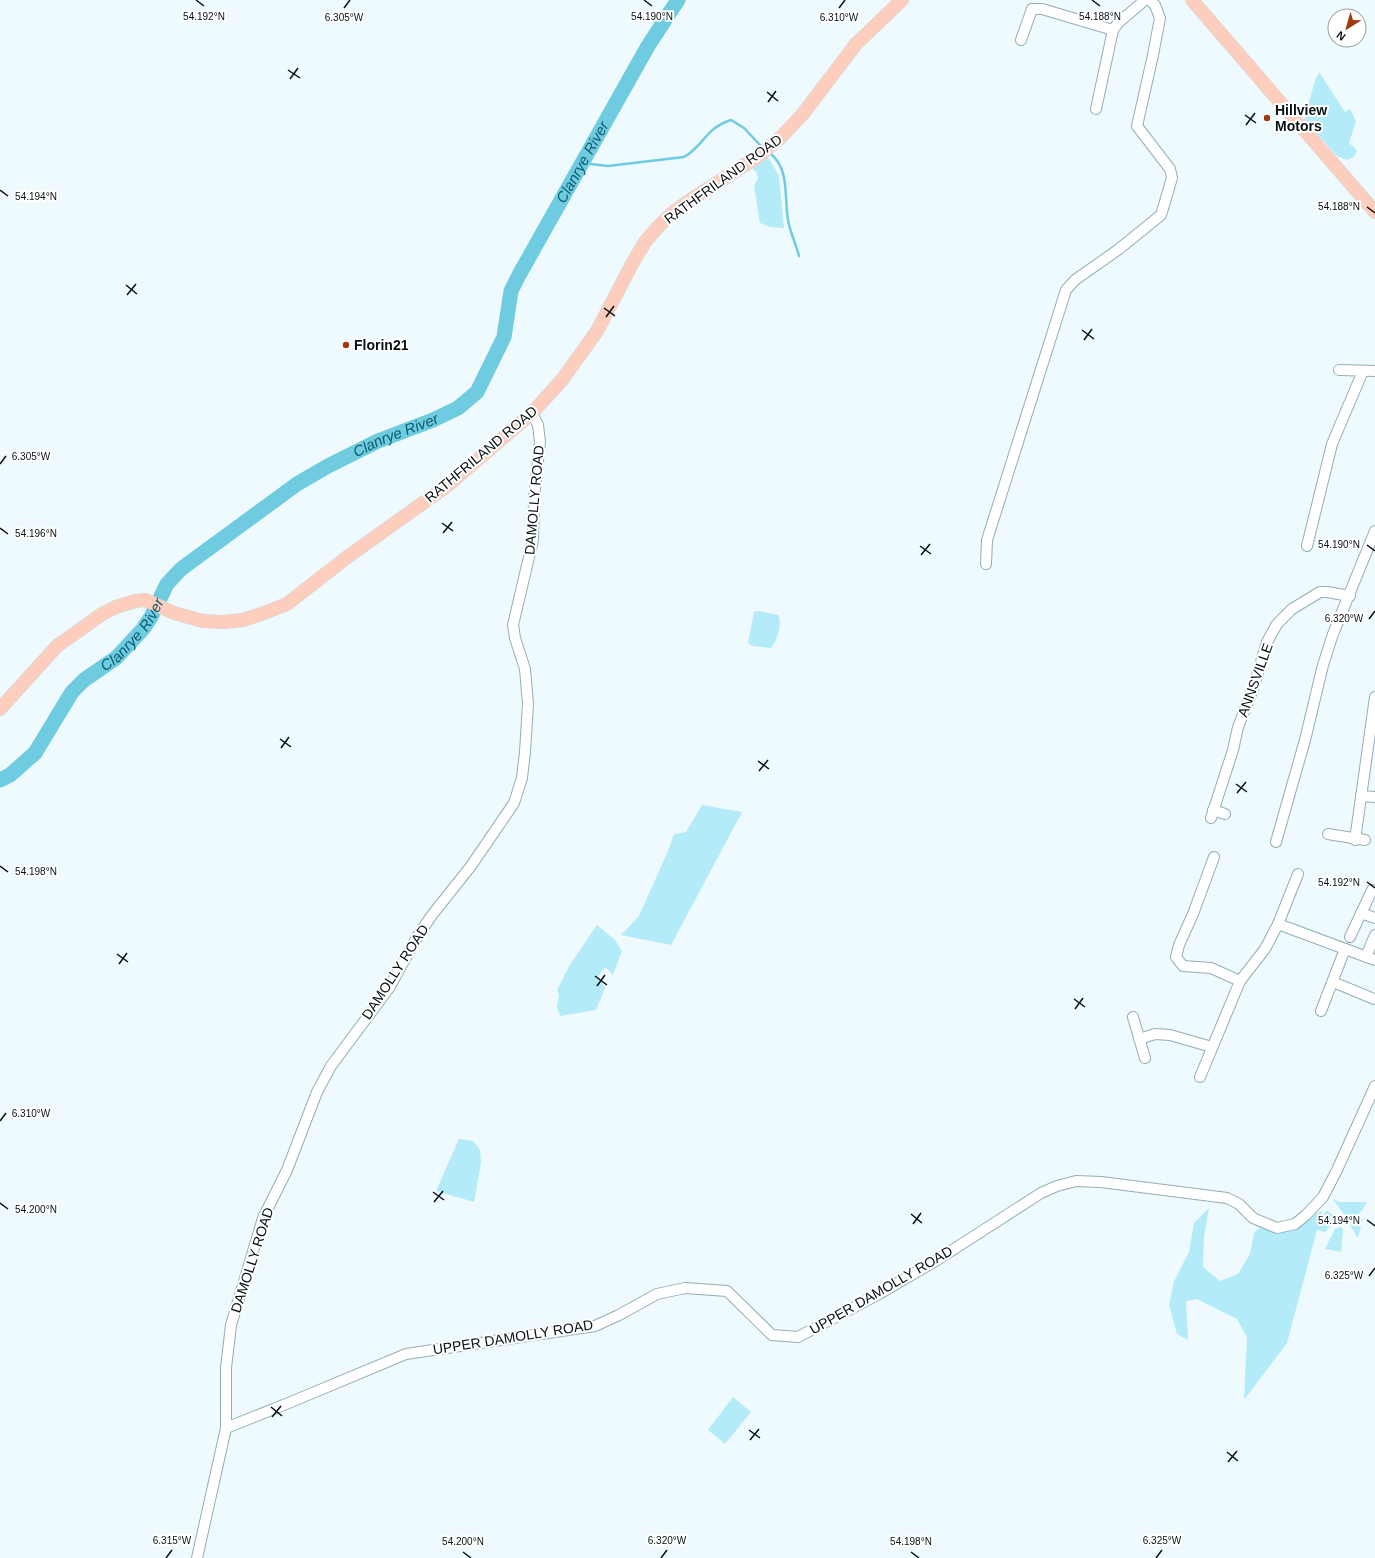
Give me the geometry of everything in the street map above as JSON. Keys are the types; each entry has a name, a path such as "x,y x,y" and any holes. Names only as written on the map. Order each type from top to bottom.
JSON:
{"main road":[{"name":"RATHFRILAND ROAD","path":"0,709 57,646 102,614 127,603 146,600 174,613 203,621 223,622 243,620 288,604 353,553 448,485 532,413 562,380 597,331 645,242 657,228 671,214 683,205 757,157 780,138 802,115 856,44 902,0"},
{"path":"1192,0 1375,212"}],"street":[{"path":"1096,109 1113,30 1118,23 1145,0"},
{"path":"986,564 987,540 1066,290 1075,280 1125,245 1162,215 1172,178 1170,169 1137,126 1160,18 1155,5 1150,0"},
{"path":"1021,40 1032,9 1042,9 1113,30"},
{"path":"1339,370 1375,371"},
{"path":"1307,546 1332,444 1363,371"},
{"name":"DAMOLLY ROAD","path":"197,1558 226,1428 226,1368 231,1325 263,1218 288,1170 316,1092 331,1066 389,988 417,937 449,892 471,866 514,802 522,778 528,704 525,669 515,638 513,625 533,540 534,498 540,442 538,425 532,413"},
{"path":"1276,842 1333,634 1350,596 1375,531"},
{"name":"ANNSVILLE","path":"1225,814 1212,814 1233,750 1238,727 1254,689 1267,642 1277,624 1292,609 1320,592 1350,596"},
{"path":"1328,834 1360,840 1361,796 1375,697"},
{"path":"1361,796 1375,797"},
{"path":"1214,857 1193,914 1179,945 1176,957 1183,966 1211,968 1240,981"},
{"path":"1200,1077 1240,981 1265,949 1278,924 1298,874"},
{"path":"1350,937 1372,890"},
{"path":"1362,913 1375,918"},
{"path":"1278,924 1371,959 1375,935"},
{"path":"1321,1011 1345,949"},
{"path":"1333,982 1374,999"},
{"path":"1133,1017 1145,1058"},
{"path":"1139,1038 1156,1034 1170,1035 1212,1047"},
{"name":"UPPER DAMOLLY ROAD","path":"226,1428 406,1354 595,1326 619,1315 657,1294 685,1288 727,1291 772,1335 798,1337 886,1290 937,1260 1041,1193 1057,1186 1076,1181 1101,1182 1227,1198 1240,1204 1253,1218 1277,1228 1295,1224 1323,1197 1337,1170 1375,1086"}],"shaded area":[{"path":"1319,72 1345,112 1350,109 1356,121 1349,143 1357,150 1354,157 1347,160 1337,156 1304,119"},
{"path":"768,157 779,176 784,228 770,227 760,223 754,186 758,178 756,172 752,168"},
{"path":"759,611 778,615 779,618 779,632 771,648 752,646 748,643 754,612"},
{"path":"702,805 742,812 671,945 621,935 639,916 674,834 686,832"},
{"path":"597,925 615,940 622,951 613,975 605,967 598,977 605,988 596,1010 560,1016 557,1007 559,995 557,990 571,963"},
{"path":"459,1139 473,1141 480,1150 481,1163 474,1202 436,1191"},
{"path":"1333,1199 1339,1202 1367,1202 1356,1216 1346,1217"},
{"path":"1209,1208 1204,1237 1203,1267 1220,1281 1238,1274 1250,1254 1254,1233 1259,1228 1282,1231 1297,1229 1317,1213 1322,1211 1322,1215 1327,1211 1334,1215 1333,1223 1325,1232 1317,1230 1287,1343 1244,1400 1247,1337 1237,1319 1197,1299 1186,1301 1188,1340 1177,1334 1169,1305 1174,1281 1189,1252 1194,1223"},
{"path":"1363,1218 1358,1238 1350,1225"},
{"path":"1341,1227 1343,1230 1341,1252 1325,1249 1335,1229"},
{"path":"733,1397 751,1412 725,1444 708,1430"}],"waterway":[{"name":"Clanrye River","path":"0,780 10,775 35,753 72,692 84,680 116,658 143,629 151,617 167,584 181,569 297,484 328,466 378,441 433,420 458,408 477,392 504,337 511,291 519,275 648,46 678,0"},
{"path":"582,163 608,166 684,157 696,148 715,128 722,123 731,120 744,128 760,145"},
{"path":"771,154 777,161 784,176 788,220 799,256"}],"place":[{"name":"Hillview Motors","path":"1267,118"},
{"name":"Florin21","path":"346,345"}]}
